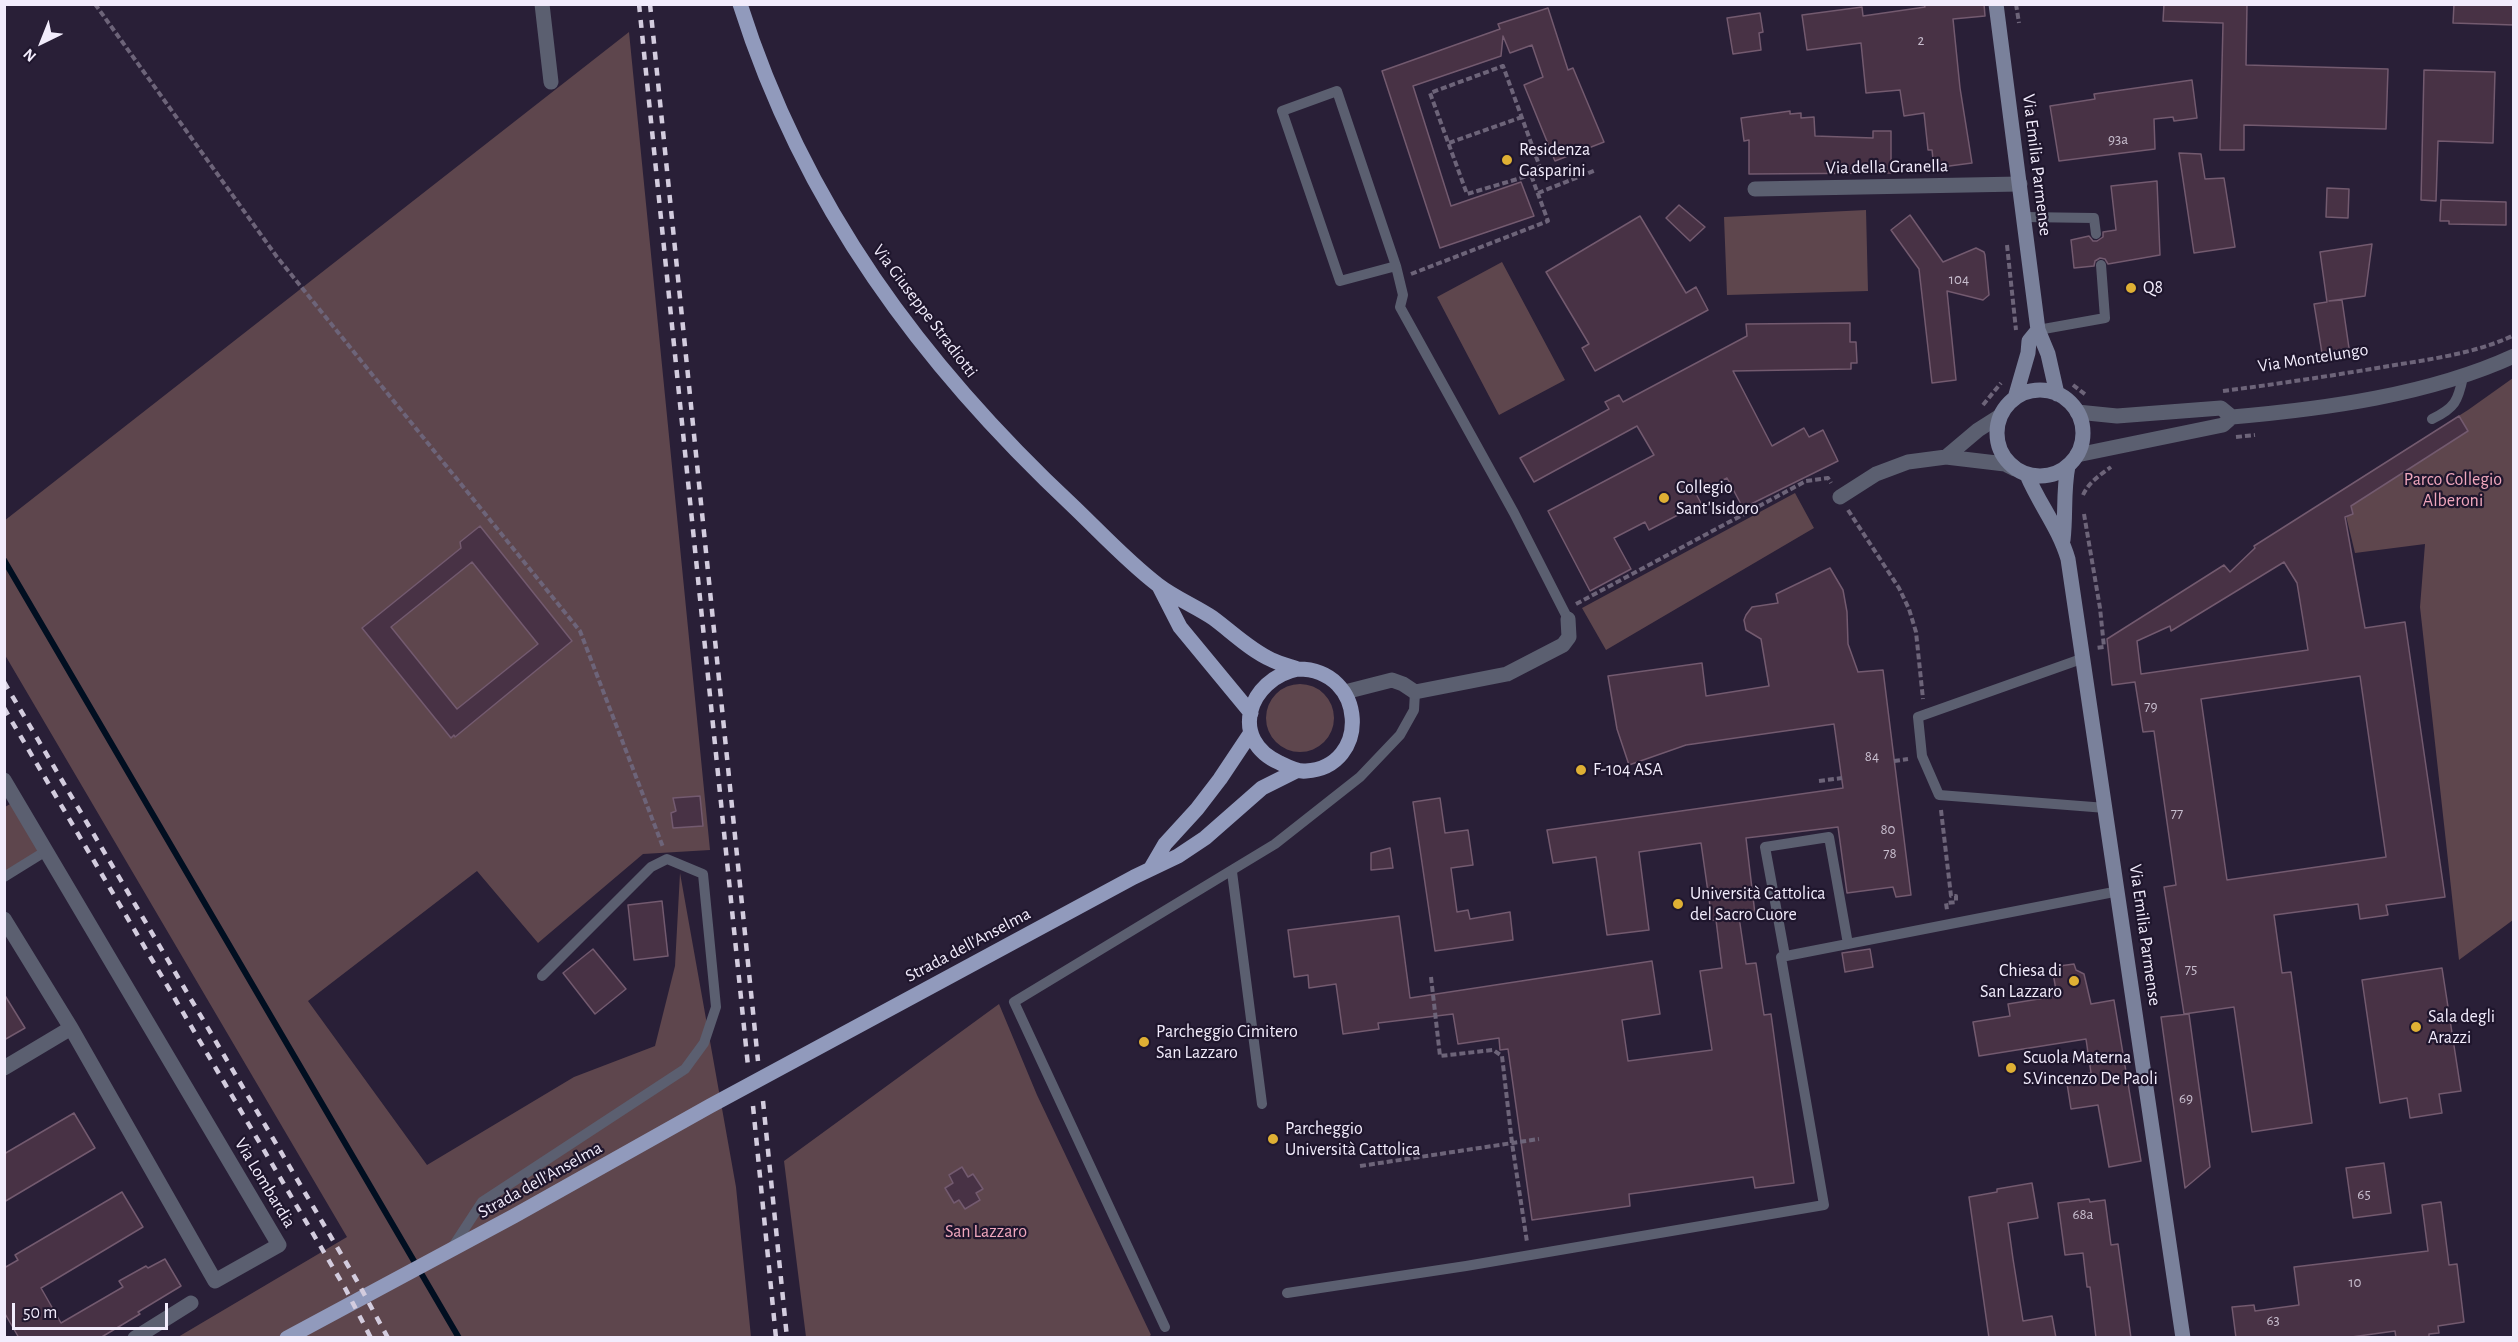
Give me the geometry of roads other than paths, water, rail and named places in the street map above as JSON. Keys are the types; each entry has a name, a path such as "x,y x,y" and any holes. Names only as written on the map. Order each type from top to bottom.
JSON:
{"main road":[{"name":"Via Giuseppe Stradiotti","path":"741,4 780,110 808,170 878,286 944,373 982,416 1043,478 1159,586 1212,618 1264,655 1298,669"},
{"name":"Via Emilia Parmense","path":"1996,4 2038,330 2048,354 2057,394"},
{"name":"Via Emilia Parmense","path":"2038,330 2029,341 2028,353 2015,398 2000,416 1997,427 2000,451 2021,472 2033,489 2062,540 2068,559 2119,891 2183,1338"},
{"path":"2015,398 2035,391 2057,394 2068,401 2077,412"},
{"name":"Via Emilia Parmense","path":"2062,540 2066,512 2063,489 2083,434 2077,412"},
{"path":"2021,472 2049,476 2072,460"},
{"name":"Via Giuseppe Stradiotti","path":"1159,586 1180,627 1251,713"},
{"path":"1298,669 1317,671 1332,678 1345,692 1352,708 1353,726 1346,746 1340,755 1315,770 1296,771 1274,761 1260,750 1250,734 1251,713 1257,695 1264,685 1285,671 1298,669"},
{"name":"Strada dell'Anselma","path":"1150,868 1165,844 1197,809 1220,779 1250,734"},
{"name":"Strada dell'Anselma","path":"287,1338 450,1251 802,1056 1187,850 1205,838 1262,788 1296,771"}],"street":[{"path":"542,4 550,82"},
{"name":"Via della Granella","path":"1755,189 2020,184"},
{"path":"2072,460 2223,425 2232,417 2378,397 2463,377 2514,356"},
{"path":"2077,412 2117,416 2221,408 2232,417"},
{"path":"1946,457 1978,430 2000,416"},
{"path":"1840,497 1876,474 1908,462 1946,457 2005,464 2021,472"},
{"path":"1345,692 1392,680 1416,692 1506,674 1563,645 1569,637 1566,615"},
{"name":"Via Lombardia","path":"4,780 279,1245 215,1281 71,1028 4,919"},
{"path":"4,1068 71,1028"},
{"path":"135,1338 191,1303"}],"lane":[{"path":"1396,266 1340,281 1282,111 1336,91 1396,266 1403,295 1400,307 1566,615"},
{"path":"2024,217 2094,218 2096,234"},
{"path":"2038,330 2105,318 2101,265"},
{"path":"2432,418 2443,413 2458,400 2463,377"},
{"path":"2084,658 1918,717 1922,756 1939,795 2106,808"},
{"path":"1165,1327 1014,1002 1275,844 1360,777 1400,735 1414,710 1416,692"},
{"path":"1287,1293 1824,1205 1765,847 1829,837 1848,944"},
{"path":"4,877 46,851"},
{"path":"450,1251 482,1202 685,1069 704,1043 716,1007 703,874 668,859 651,867 542,976"},
{"path":"1232,872 1262,1104"},
{"path":"1783,957 2119,891"}],"waterway":[{"path":"4,560 459,1338"}],"railway":[{"path":"639,4 748,1066"},
{"path":"650,4 758,1061"},
{"path":"4,682 357,1281 388,1338"},
{"path":"4,708 345,1288 371,1338"},
{"path":"763,1101 787,1338"},
{"path":"753,1106 776,1338"}],"place":[{"name":"Residenza Gasparini","path":"1507,160"},
{"name":"Q8","path":"2131,288"},
{"name":"Collegio Sant'Isidoro","path":"1664,498"},
{"name":"F-104 ASA","path":"1581,770"},
{"name":"Università Cattolica del Sacro Cuore","path":"1678,904"},
{"name":"Chiesa di San Lazzaro","path":"2074,981"},
{"name":"Sala degli Arazzi","path":"2416,1027"},
{"name":"Parcheggio Cimitero San Lazzaro","path":"1144,1042"},
{"name":"Scuola Materna S.Vincenzo De Paoli","path":"2011,1068"},
{"name":"Parcheggio Università Cattolica","path":"1273,1139"}],"park label":[{"name":"Parco Collegio Alberoni","path":"2453,490"},
{"name":"San Lazzaro","path":"986,1232"}]}
